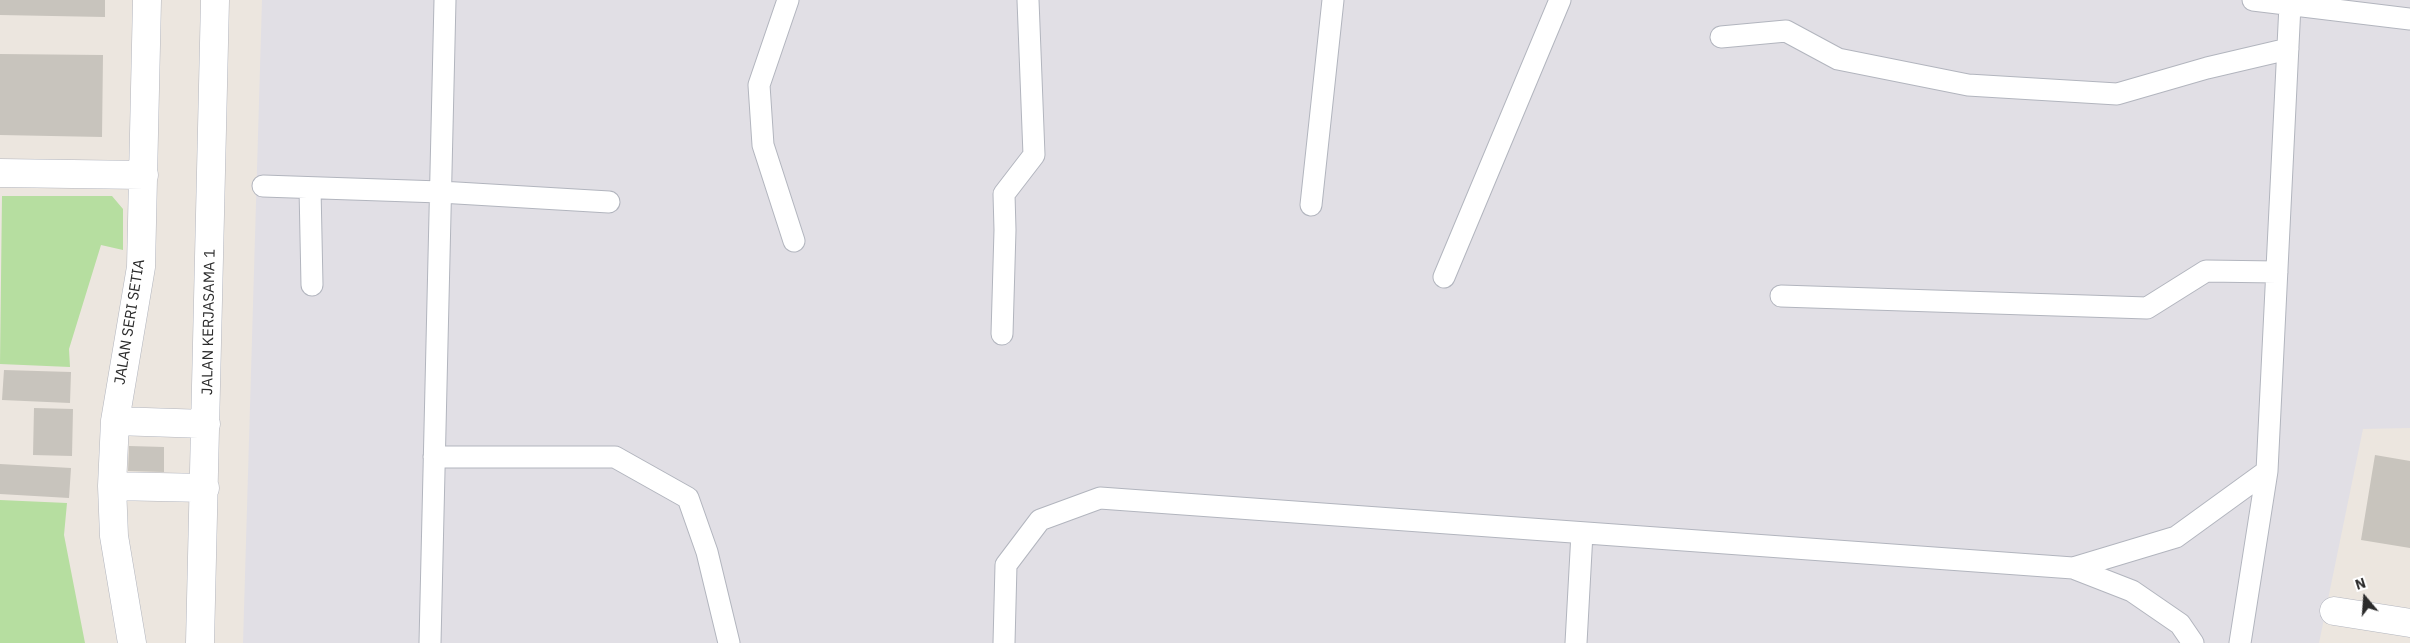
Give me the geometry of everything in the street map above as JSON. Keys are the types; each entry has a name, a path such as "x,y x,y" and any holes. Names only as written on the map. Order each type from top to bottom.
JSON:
{"street":[{"name":"JALAN SERI SETIA","path":"132,643 114,536 112,486 115,421 141,267 147,0"},
{"name":"JALAN KERJASAMA 1","path":"200,643 215,0"},
{"path":"0,173 144,175"},
{"path":"115,421 206,424"},
{"path":"112,486 205,488"},
{"path":"2334,611 2410,623"}],"lane":[{"path":"430,643 445,0"},
{"path":"788,0 759,85 763,145 794,241"},
{"path":"1002,334 1005,230 1004,194 1034,155 1028,0"},
{"path":"1311,205 1333,0"},
{"path":"1444,277 1560,0"},
{"path":"2253,0 2312,4 2410,19"},
{"path":"2240,643 2267,471 2288,49 2282,3"},
{"path":"1721,37 1786,32 1838,59 1968,85 2117,94 2207,68 2288,49"},
{"path":"263,186 440,192 609,202"},
{"path":"310,188 312,285"},
{"path":"1781,296 2146,308 2206,271 2276,272"},
{"path":"434,457 615,457 688,498 707,552 729,643"},
{"path":"2073,568 2176,537 2267,471"},
{"path":"1004,643 1006,566 1040,520 1100,498 2073,568 2132,591 2180,624 2193,643"},
{"path":"1576,643 1582,533"}],"shaded area":[{"path":"262,0 2410,0 2410,428 2363,429 2319,643 243,643"}],"green space":[{"path":"2,196 112,196 123,209 123,250 101,245 69,349 70,367 0,364"},
{"path":"0,500 67,503 64,535 85,643 0,643"}],"building":[{"path":"0,0 105,0 105,17 0,15"},
{"path":"0,54 103,55 102,137 0,135"},
{"path":"4,370 71,372 70,403 2,400"},
{"path":"34,408 73,409 72,456 33,455"},
{"path":"129,446 164,447 164,472 128,471"},
{"path":"2375,455 2410,461 2410,548 2361,540"},
{"path":"0,464 71,468 69,498 0,494"}]}
